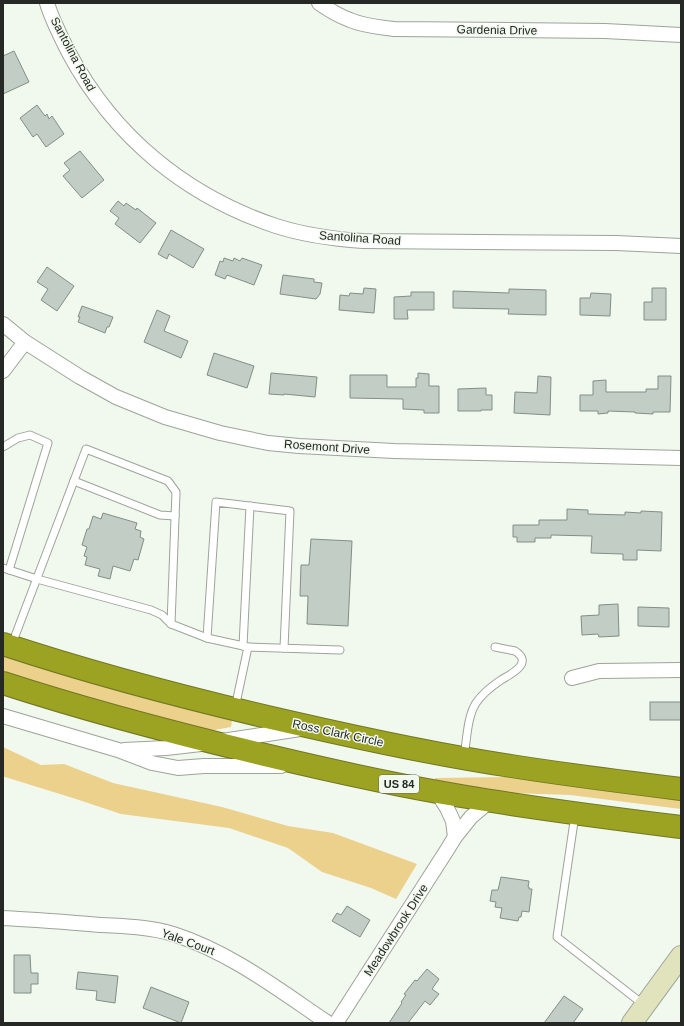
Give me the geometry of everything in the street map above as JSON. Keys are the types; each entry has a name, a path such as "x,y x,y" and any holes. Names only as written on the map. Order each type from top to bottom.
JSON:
{"highway":[{"name":"Ross Clark Circle","path":"7,645 108,676 235,710 359,738 519,767 681,789"},
{"name":"US 84","path":"3,683 49,698 214,743 353,775 437,792 681,827"}],"street":[{"name":"Santolina Road","path":"47,3 59,33 92,91 112,117 133,139 176,176 220,203 276,226 332,239 363,241 616,243 681,246"},
{"name":"Gardenia Drive","path":"319,3 351,21 374,27 394,29 605,31 681,34"},
{"name":"Rosemont Drive","path":"3,324 25,342 80,377 116,397 165,417 220,433 268,443 394,451 681,458"},
{"path":"3,371 25,342"},
{"path":"572,678 600,671 681,670"},
{"path":"3,716 118,750 152,763 178,768 204,766 309,765"},
{"path":"118,750 166,748 214,743 310,727"},
{"path":"437,792 453,821 455,837"},
{"name":"Meadowbrook Drive","path":"336,1023 455,837 471,817 490,800"},
{"name":"Yale Court","path":"3,918 127,926 171,933 192,940 238,963 328,1023"},
{"path":"632,1023 681,956"}],"lane":[{"path":"3,448 18,438 30,435 48,442 6,569 151,610 162,615 171,624 207,638 245,647 340,650"},
{"path":"7,645 37,579 86,449 168,481 176,492 171,624"},
{"path":"74,481 160,515 175,516"},
{"path":"207,638 216,502 290,511 284,648"},
{"path":"235,710 245,647 250,506"},
{"path":"464,758 470,720 476,702 493,686 518,669 521,664 522,660 517,652 495,647"},
{"path":"576,813 557,937 645,1005"}],"shaded area":[{"path":"3,655 126,692 232,720 231,727 209,731 123,708 3,672"},
{"path":"3,747 41,765 64,764 113,783 222,807 288,826 333,833 417,864 396,899 371,888 322,872 288,848 229,828 121,814 5,777 3,776"},
{"path":"509,777 681,800 681,809 570,795 511,793 435,780 435,778"}],"building":[{"path":"14,51 29,82 3,94 3,56"},
{"path":"37,105 45,116 47,114 49,119 52,116 64,134 46,147 37,134 33,137 20,118"},
{"path":"80,151 104,180 82,198 63,176 70,170 64,163"},
{"path":"118,201 124,206 126,203 136,210 137,208 156,223 140,243 115,224 119,218 110,211"},
{"path":"171,230 204,249 193,268 169,254 167,259 158,254"},
{"path":"224,258 233,261 234,258 240,261 242,258 262,265 254,285 227,275 225,279 215,275 220,261 223,262"},
{"path":"47,267 74,286 57,311 41,300 48,289 37,282"},
{"path":"283,275 314,279 314,282 322,283 320,294 316,299 280,294"},
{"path":"364,288 376,289 374,313 339,310 340,295 349,296 350,293 363,294"},
{"path":"652,288 666,288 666,320 644,320 644,302 652,302"},
{"path":"509,289 546,290 546,315 508,314 509,309 453,308 453,291 509,293"},
{"path":"411,292 434,292 434,310 407,310 408,319 394,319 394,297 411,296"},
{"path":"591,293 611,294 610,316 580,315 580,298 590,298"},
{"path":"82,306 113,317 105,333 78,322 80,317 78,317"},
{"path":"157,310 170,316 164,331 188,341 181,358 144,342"},
{"path":"214,353 254,366 247,388 207,375"},
{"path":"271,373 317,377 315,397 269,394"},
{"path":"418,373 429,374 429,386 439,386 439,413 424,413 424,410 403,409 403,399 350,398 350,375 387,375 387,387 416,387 416,378 418,378"},
{"path":"538,376 551,377 550,415 514,413 515,392 537,393"},
{"path":"658,376 671,376 670,412 653,412 653,414 608,411 608,413 598,414 598,411 580,411 580,395 593,395 593,381 606,380 606,392 646,392 646,389 658,389"},
{"path":"486,388 486,395 492,395 492,410 458,411 458,389"},
{"path":"567,509 588,510 588,514 625,515 625,512 662,512 661,551 637,550 637,560 623,560 623,554 591,553 592,536 551,535 551,538 535,538 535,542 517,542 517,537 513,537 513,525 539,525 539,520 567,520"},
{"path":"103,513 137,523 135,529 141,531 140,537 144,539 138,560 134,559 130,571 113,566 110,579 98,576 100,569 85,565 87,557 84,556 87,547 82,545 93,516 101,519"},
{"path":"311,539 352,541 348,626 307,624 308,596 300,596 301,565 309,565"},
{"path":"618,604 619,636 599,637 598,634 582,635 581,616 599,615 599,605"},
{"path":"638,607 669,608 669,627 638,626"},
{"path":"650,702 681,702 681,720 650,720"},
{"path":"501,877 529,881 528,887 529,889 532,889 529,912 522,911 521,917 519,917 518,921 500,918 502,908 495,907 496,902 490,901 492,890 498,890"},
{"path":"347,906 370,920 360,937 332,921 337,913 341,915"},
{"path":"14,955 30,955 31,973 38,973 38,984 31,984 31,993 14,993"},
{"path":"427,969 439,979 432,989 439,994 430,1005 425,1001 408,1023 389,1023 402,1003 401,1002 406,995 404,994 415,980 417,981"},
{"path":"78,972 118,976 115,1003 96,1000 97,991 76,989"},
{"path":"151,987 189,1002 181,1023 143,1008"},
{"path":"564,996 583,1009 573,1023 544,1023"}]}
